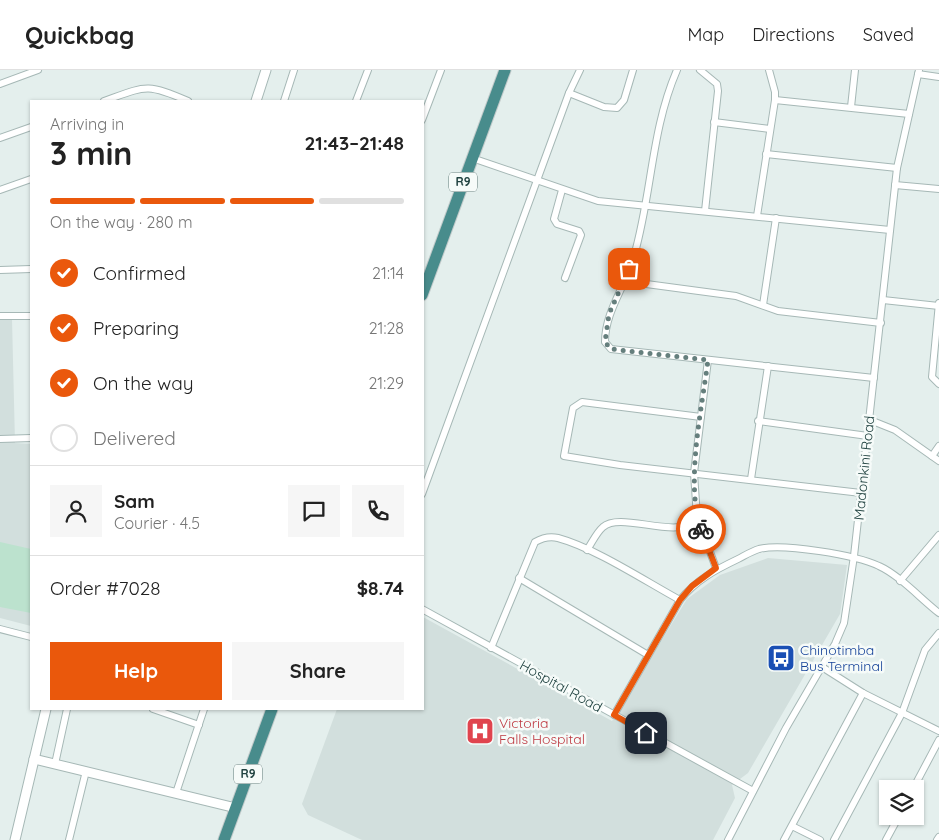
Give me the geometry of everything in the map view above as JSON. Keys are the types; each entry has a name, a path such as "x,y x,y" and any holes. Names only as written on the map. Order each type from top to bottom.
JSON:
{"highway":[{"name":"R9","path":"424,290 505,70"},
{"name":"R9","path":"224,840 272,710"}],"street":[{"path":"0,84 38,70"},
{"path":"284,100 294,70"},
{"path":"356,100 368,70"},
{"path":"424,115 442,70"},
{"path":"424,489 569,93 580,70"},
{"path":"569,93 604,107 617,108 624,100 633,70"},
{"path":"677,70 660,118 646,205 634,257 609,314 605,342 611,349 874,378"},
{"path":"700,70 717,84 718,91 705,211"},
{"path":"757,216 775,100 775,92 769,70"},
{"path":"851,107 855,70"},
{"path":"256,100 263,71"},
{"path":"918,72 939,77"},
{"name":"Madonkini Road","path":"728,840 786,728 822,667 844,623 854,556 884,300 897,168 918,72"},
{"path":"107,100 149,88 162,90 186,100"},
{"path":"775,100 909,114"},
{"path":"714,122 770,129"},
{"path":"0,138 30,127"},
{"path":"766,154 897,168"},
{"path":"472,158 537,182 598,201 890,230"},
{"path":"0,190 30,179"},
{"path":"895,185 939,189"},
{"path":"562,190 554,219 557,224 579,231 581,235 565,278"},
{"path":"763,305 776,218"},
{"path":"0,270 30,269"},
{"path":"624,280 736,296 778,311 881,324"},
{"path":"884,300 939,305 932,377 939,384"},
{"path":"0,316 30,316"},
{"path":"708,360 694,473 697,517 716,568"},
{"path":"751,479 758,421 768,366"},
{"path":"701,417 582,402 576,404 571,413 564,456 861,493"},
{"path":"870,420 895,430 939,461"},
{"path":"758,421 868,436"},
{"path":"0,439 30,438"},
{"path":"932,456 939,446"},
{"path":"587,550 603,527 608,525 620,523 684,527 693,523 697,517"},
{"path":"900,582 939,535"},
{"path":"491,648 535,542 540,540 556,538 587,550 680,600"},
{"path":"614,715 680,600 692,586 716,568 759,549 789,549 854,556 881,567 939,613"},
{"path":"519,578 648,655"},
{"name":"Hospital Road","path":"424,610 753,791"},
{"path":"0,629 30,637"},
{"path":"834,840 902,713 925,650 939,633"},
{"path":"822,667 863,693 939,731"},
{"path":"784,840 863,693"},
{"path":"16,840 46,710"},
{"path":"55,764 67,710"},
{"path":"156,710 199,725"},
{"path":"176,793 204,710"},
{"path":"918,780 939,740"},
{"path":"34,759 236,808"},
{"path":"69,840 86,771"},
{"path":"886,840 894,825"},
{"path":"792,826 820,840"}],"shaded area":[{"path":"0,319 12,319 15,443 30,444 30,626 0,618"},
{"name":"Victoria Falls Hospital","path":"768,558 847,565 840,614 748,773 732,785 735,798 713,840 362,840 308,815 302,804 337,710 424,710 424,618 612,721 687,599 720,575"}],"green space":[{"path":"0,542 30,549 30,613 0,607"}],"way so far":[{"path":"629,269 609,314 605,342 611,349 708,360 694,473 697,517 701,529"}],"place":[{"name":"Chinotimba Bus Terminal","path":"781,658"},
{"name":"Victoria Falls Hospital","path":"480,731"}],"route":[{"path":"646,733 614,715 680,600 692,586 716,568 701,529"}]}
